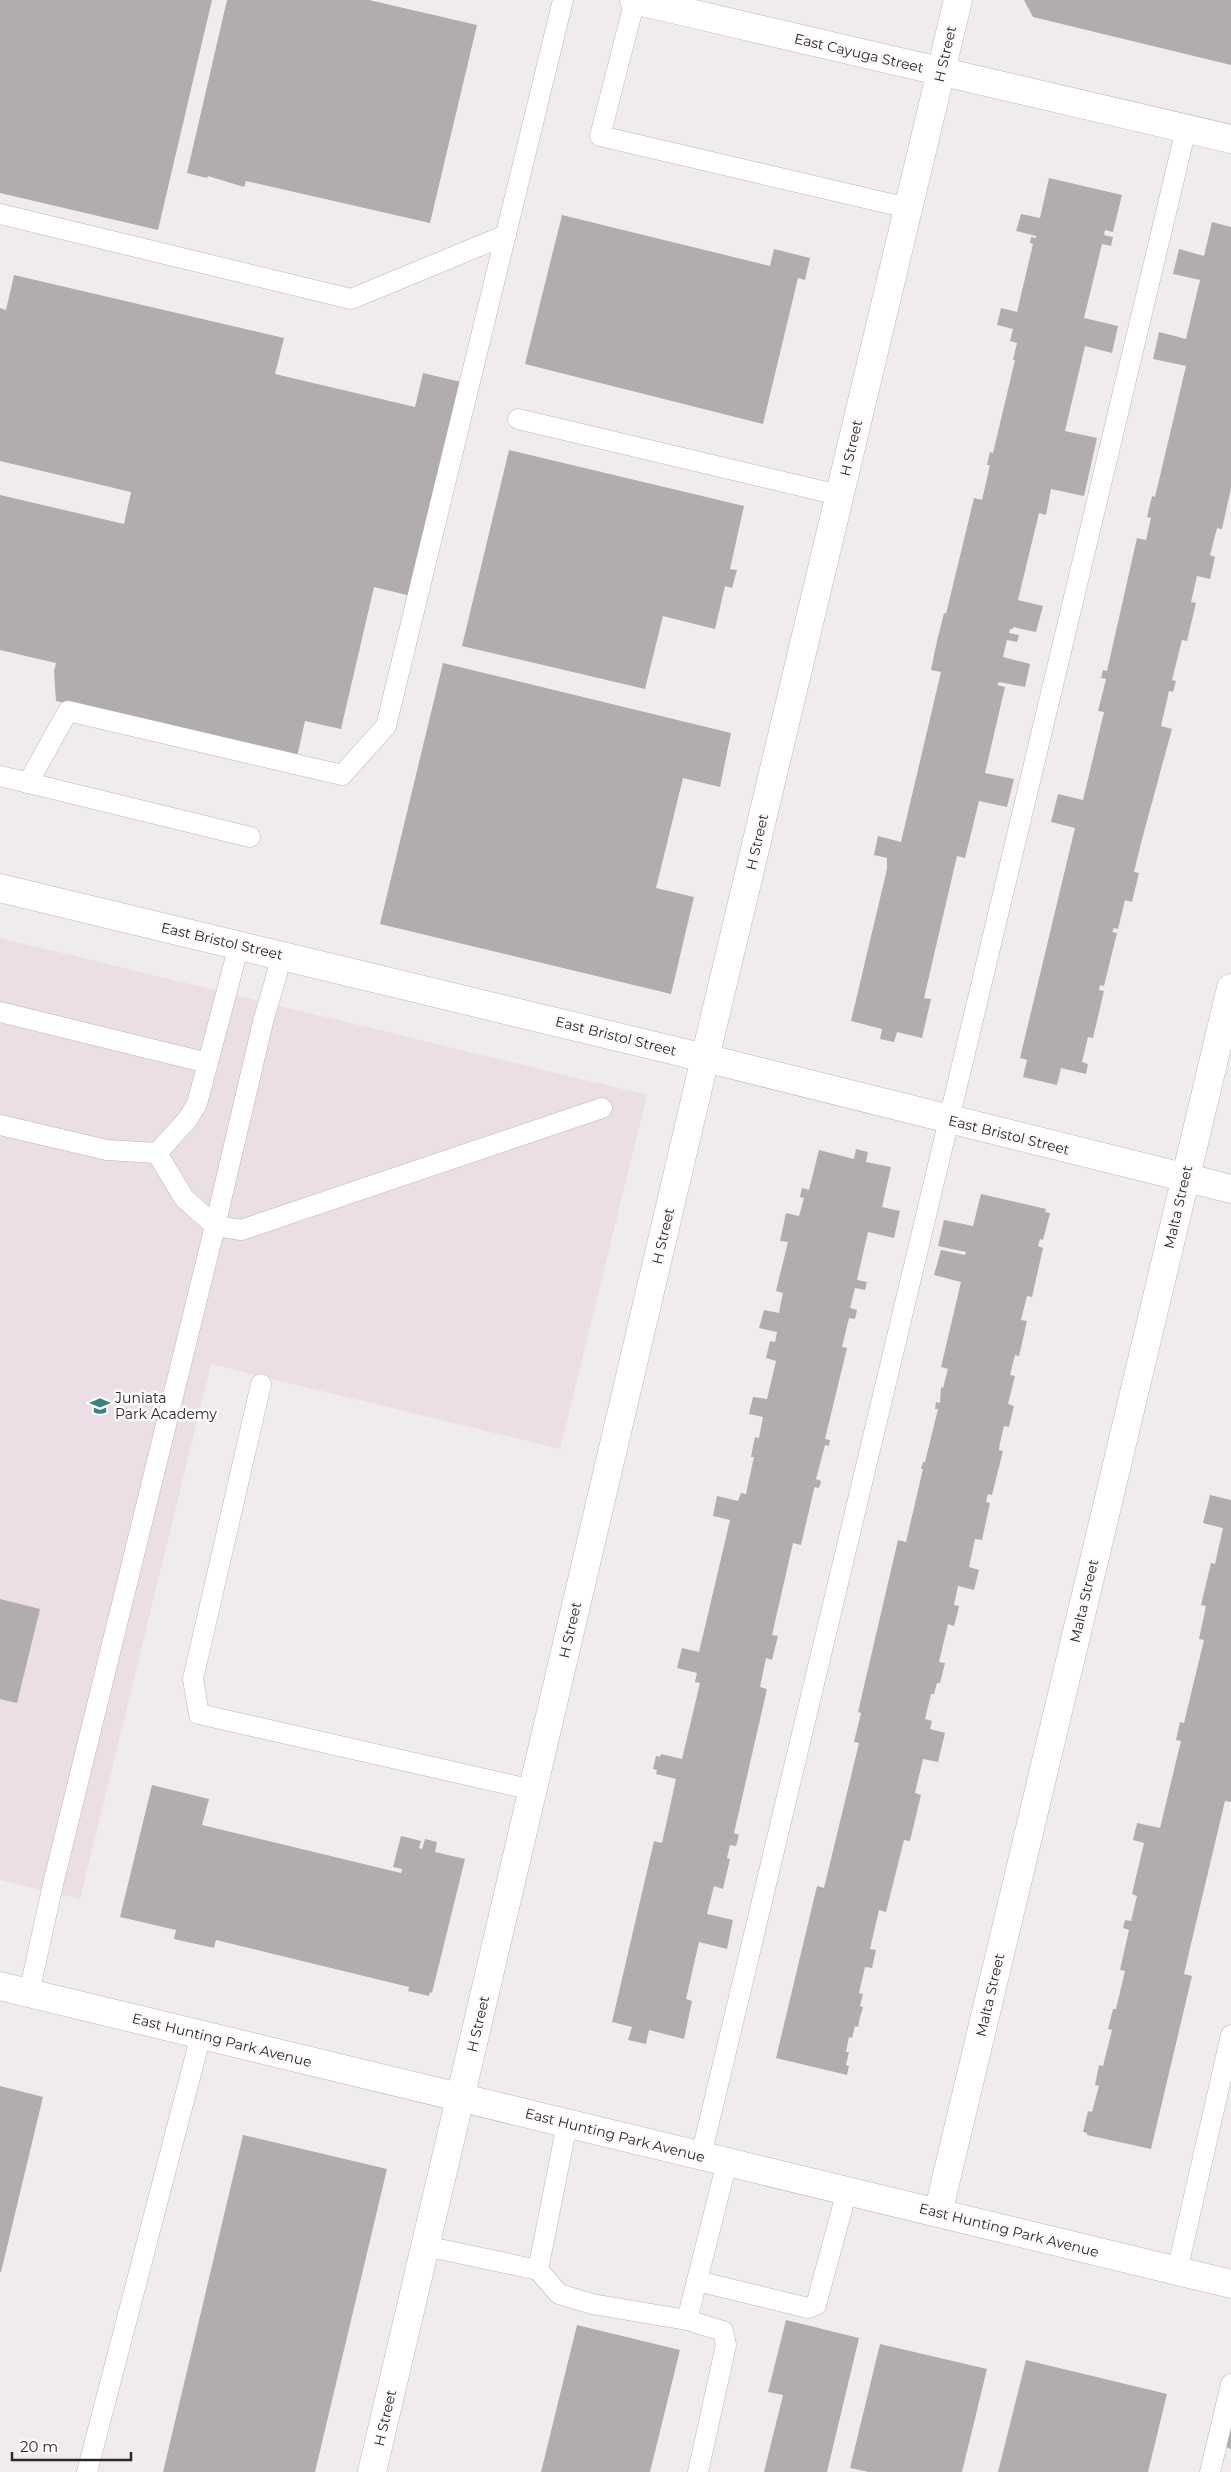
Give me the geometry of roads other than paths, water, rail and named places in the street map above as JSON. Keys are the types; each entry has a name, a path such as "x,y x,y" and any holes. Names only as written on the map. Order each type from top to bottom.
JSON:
{"street":[{"name":"East Cayuga Street","path":"635,0 940,73 1231,139"},
{"name":"H Street","path":"372,2472 705,1058 958,0"},
{"name":"East Bristol Street","path":"0,888 705,1058 1231,1190"},
{"name":"Malta Street","path":"938,2213 1231,988"},
{"name":"East Hunting Park Avenue","path":"0,1986 1231,2284"}],"lane":[{"path":"28,783 68,711 342,775 386,726 563,0"},
{"path":"635,0 600,136 908,208"},
{"path":"687,2320 697,2280 714,2159 949,1120 1186,129"},
{"path":"0,214 351,299 506,235"},
{"path":"518,419 839,495"},
{"path":"0,776 250,837"},
{"path":"0,1125 107,1150 156,1152 187,1120 197,1104 239,945"},
{"path":"29,1993 54,1880 215,1226 263,1022 282,956"},
{"path":"0,1012 208,1063"},
{"path":"156,1152 184,1198 215,1226 241,1230 602,1108"},
{"path":"261,1384 193,1679 199,1714 533,1790"},
{"path":"87,2472 201,2035"},
{"path":"1177,2271 1231,2035"},
{"path":"538,2270 568,2124"},
{"path":"697,2280 808,2308 816,2305 847,2191"},
{"path":"425,2246 538,2270 559,2294 592,2304 687,2320 723,2331 726,2345 698,2472"},
{"path":"1210,2472 1231,2384"}],"place":[{"name":"Juniata Park Academy","path":"100,1406"}]}
